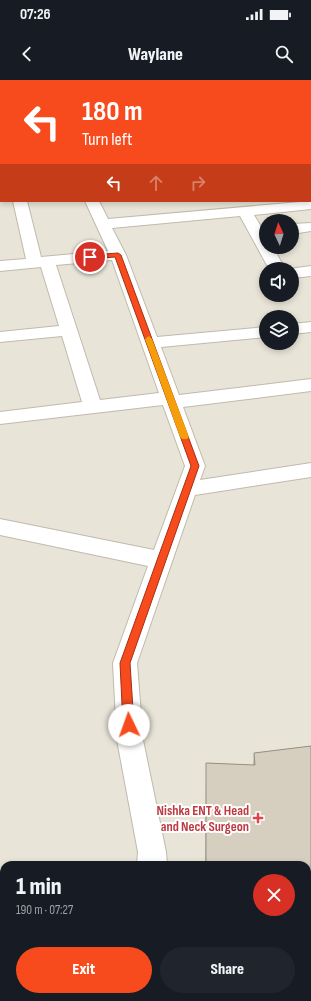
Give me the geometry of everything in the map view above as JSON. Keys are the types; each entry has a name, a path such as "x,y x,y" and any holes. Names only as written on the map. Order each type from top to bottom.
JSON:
{"street":[{"path":"20,202 67,330 93,407"},
{"path":"92,202 118,255 195,466 125,663 130,740 152,852 152,861"},
{"path":"103,224 311,205"},
{"path":"245,211 259,229"},
{"path":"299,228 311,227"},
{"path":"0,266 118,255"},
{"path":"299,272 311,270"},
{"path":"299,328 311,327"},
{"path":"0,337 67,330"},
{"path":"150,343 259,333"},
{"path":"0,418 311,385"},
{"path":"187,489 311,470"},
{"path":"0,527 161,560"}],"shaded area":[{"path":"0,202 311,202 311,861 0,861"}],"building":[{"path":"311,746 311,861 206,861 206,763 255,765 254,753"}],"slow traffic":[{"path":"149,339 185,437"}],"place":[{"name":"Nishka ENT & Head and Neck Surgeon","path":"258,818"}],"route":[{"path":"90,257 118,255 195,466 172,527 125,663 129,725"}]}
